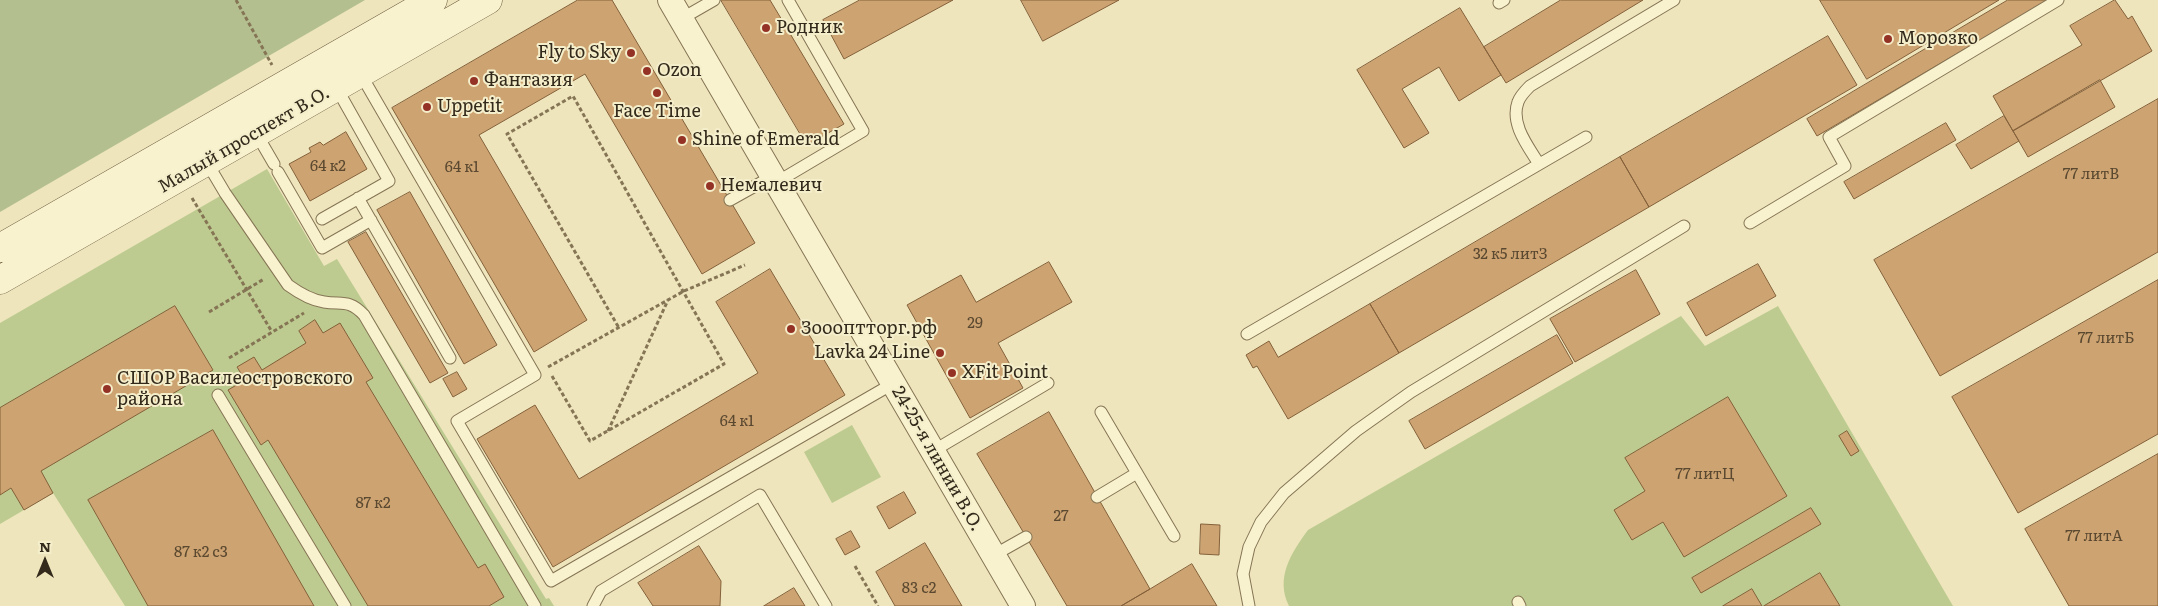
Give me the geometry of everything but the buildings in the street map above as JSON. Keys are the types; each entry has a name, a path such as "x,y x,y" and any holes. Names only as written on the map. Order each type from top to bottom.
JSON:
{"main road":[{"name":"Малый проспект В.О.","path":"0,280 200,149 242,109 433,0"},
{"name":"Малый проспект В.О.","path":"0,248 200,149 256,132 488,0"}],"street":[{"name":"24-25-я линии В.О.","path":"676,9 1023,606"}],"lane":[{"path":"676,9 714,0"},
{"path":"730,200 775,179 863,131 788,0"},
{"path":"1750,223 1846,166 1829,137 2058,0"},
{"path":"1539,164 1521,136 1516,118 1518,101 1530,86 1670,1"},
{"path":"360,73 535,375 457,421 551,581 894,383"},
{"path":"322,219 389,181 336,87"},
{"path":"242,109 322,248 371,220"},
{"path":"1247,334 1586,137"},
{"path":"200,149 225,193 288,285 304,296 324,302 345,303 356,306 364,315 535,606"},
{"path":"358,198 450,358"},
{"path":"1249,606 1243,574 1249,547 1261,522 1284,493 1356,431 1411,392 1684,226"},
{"path":"933,451 1048,383"},
{"path":"218,396 345,606"},
{"path":"1101,412 1174,536"},
{"path":"1097,496 1137,474"},
{"path":"593,606 601,591 760,495 826,606"},
{"path":"994,556 1026,537"}],"path":[{"path":"236,0 273,66"},
{"path":"547,368 590,441 724,364 573,96 507,134 619,328"},
{"path":"192,198 272,332"},
{"path":"535,375 684,292 745,265"},
{"path":"209,312 279,270"},
{"path":"608,431 669,300"},
{"path":"229,358 324,302"},
{"path":"855,566 878,606"}],"green space":[{"path":"0,0 365,0 0,212"},
{"path":"267,169 324,266 337,259 546,599 549,598 554,606 125,606 53,493 0,524 0,323"},
{"path":"1778,306 1953,606 1289,606 1285,596 1284,576 1291,557 1308,530 1681,316 1705,346"},
{"path":"852,425 881,477 832,503 804,452"}],"place":[{"name":"Родник","path":"766,28"},
{"name":"Морозко","path":"1888,39"},
{"name":"Fly to Sky","path":"631,53"},
{"name":"Ozon","path":"647,71"},
{"name":"Фантазия","path":"474,81"},
{"name":"Face Time","path":"657,93"},
{"name":"Uppetit","path":"427,107"},
{"name":"Shine of Emerald","path":"682,140"},
{"name":"Немалевич","path":"710,186"},
{"name":"Зоооптторг.рф","path":"791,329"},
{"name":"Lavka 24 Line","path":"940,353"},
{"name":"XFit Point","path":"952,373"},
{"name":"СШОР Василеостровского района","path":"107,389"}]}
